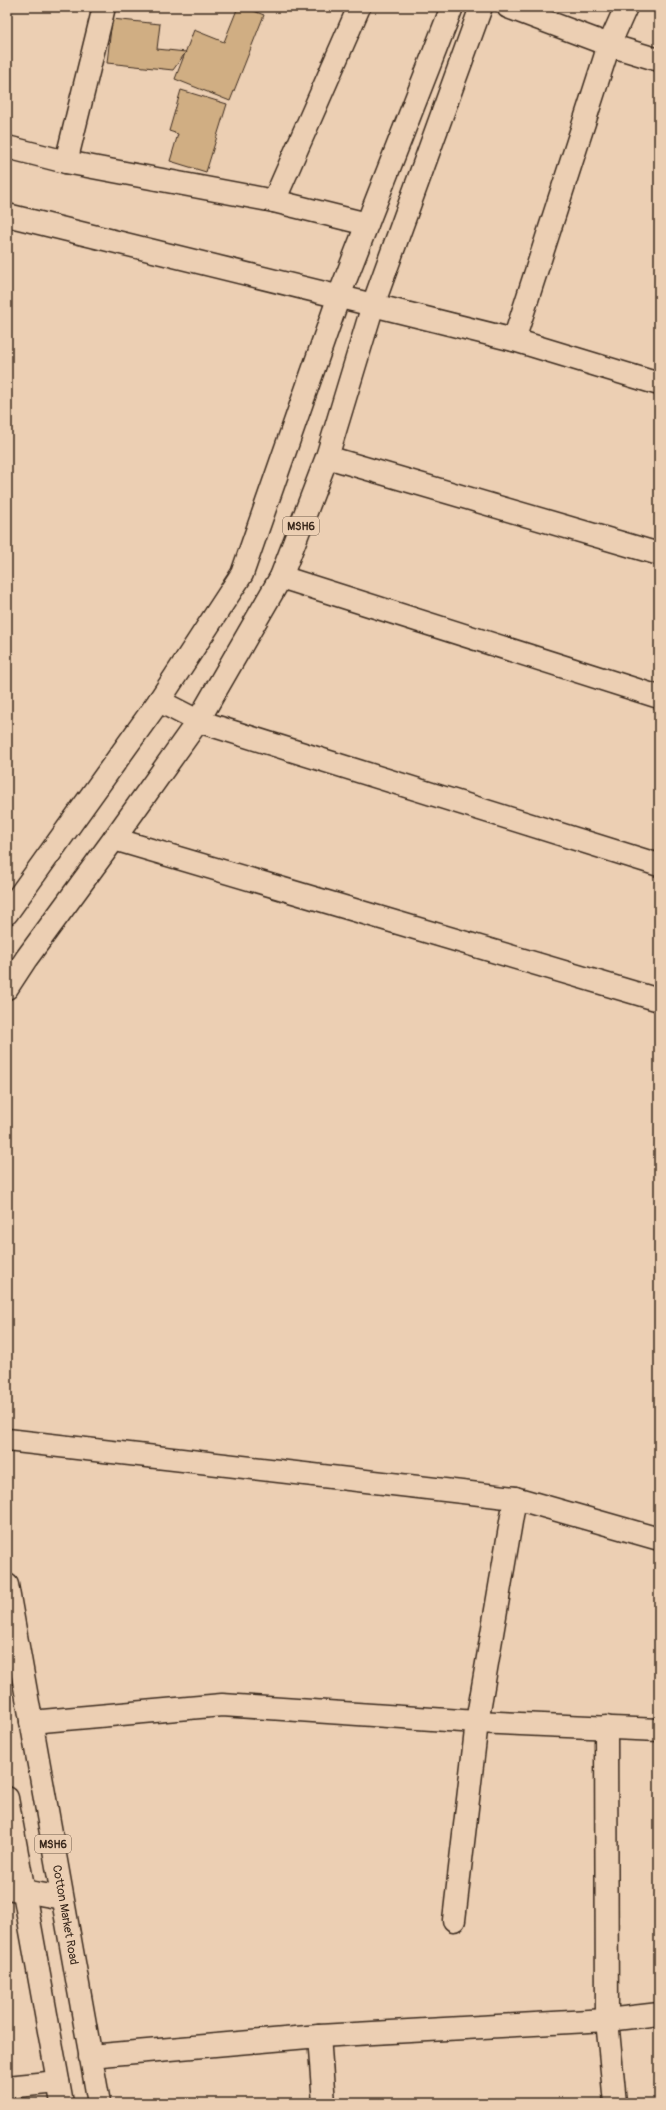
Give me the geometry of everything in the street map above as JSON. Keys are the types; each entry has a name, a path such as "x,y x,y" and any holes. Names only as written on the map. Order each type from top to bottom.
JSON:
{"street":[{"path":"66,162 104,7"},
{"path":"274,201 358,7"},
{"path":"7,912 159,701 242,574 339,296 452,7"},
{"name":"MSH6","path":"7,988 26,959 198,721 281,578 327,457 373,305 481,7"},
{"path":"508,7 609,45 659,60"},
{"path":"514,340 609,45 626,7"},
{"path":"7,147 66,162 274,201 367,224"},
{"path":"7,215 514,340 659,384"},
{"path":"327,457 659,554"},
{"path":"281,578 659,697"},
{"path":"159,701 198,721 659,865"},
{"path":"114,839 659,1000"},
{"path":"7,1440 515,1498 659,1540"},
{"path":"454,1920 477,1722 515,1498"},
{"name":"Cotton Market Road","path":"7,1585 99,2103"},
{"path":"31,1722 222,1705 477,1722 659,1730"},
{"path":"606,1727 607,2020 615,2103"},
{"name":"MSH6","path":"7,1798 16,1890 62,2103"},
{"path":"16,1890 62,1898"},
{"path":"90,2056 319,2036 607,2020 659,2014"},
{"path":"319,2036 324,2103"},
{"path":"7,2087 58,2082"}],"building":[{"path":"238,7 244,7 264,15 230,101 175,79 194,30 224,42"},
{"path":"112,19 160,24 157,49 186,52 173,70 107,63"},
{"path":"181,90 227,104 206,172 170,161 178,134 169,131"}]}
